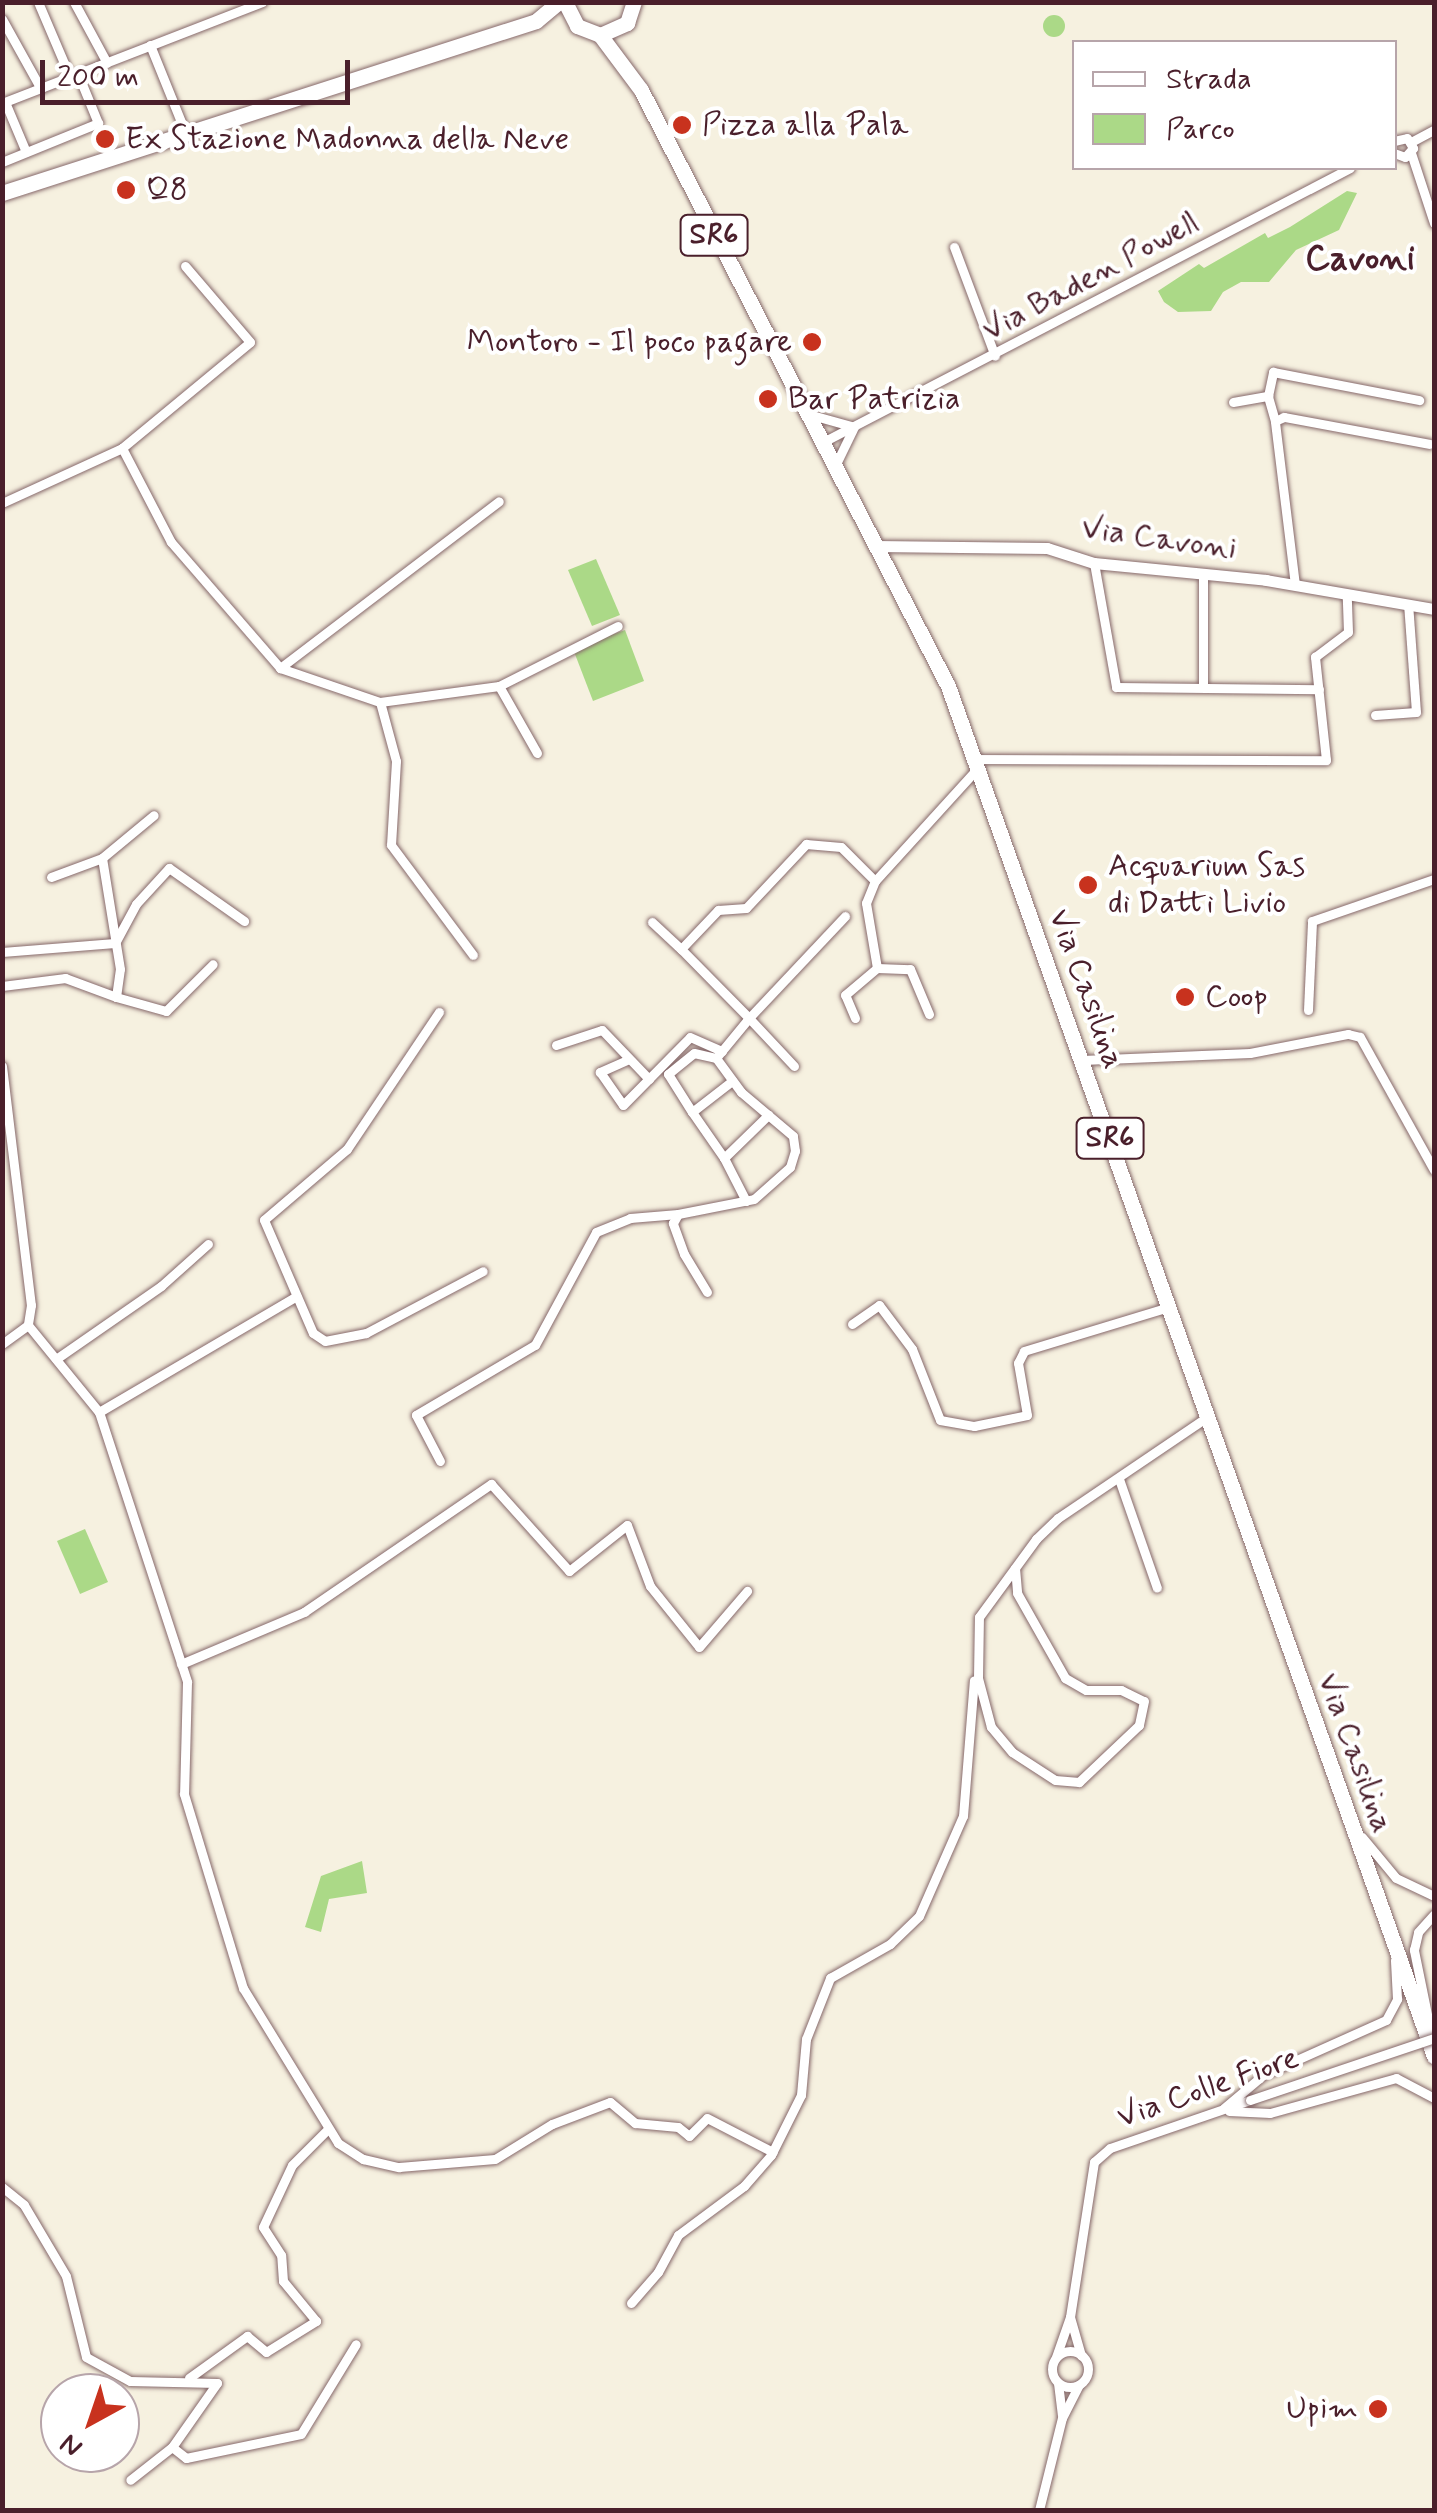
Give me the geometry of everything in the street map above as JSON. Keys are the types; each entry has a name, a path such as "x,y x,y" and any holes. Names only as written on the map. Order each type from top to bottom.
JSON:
{"main road":[{"path":"2,194 536,21 562,2"},
{"name":"Via Casilina","path":"562,2 641,90 948,686 1434,2053"},
{"path":"536,21 592,33 627,23 636,4"},
{"name":"Via Casilina","path":"627,23 641,90"}],"street":[{"path":"2,162 98,123 38,2"},
{"path":"74,2 107,63"},
{"path":"26,152 4,103 262,2"},
{"path":"2,19 41,88"},
{"path":"150,45 187,136"},
{"path":"1397,152 1411,148 1434,130"},
{"path":"1397,142 1411,148"},
{"path":"1411,148 1434,223"},
{"name":"Via Baden Powell","path":"822,444 1346,170"},
{"path":"954,247 994,356"},
{"path":"2,504 122,448 250,342 185,266"},
{"path":"1294,585 1275,421 1268,396 1273,372 1419,400"},
{"path":"1233,402 1268,396"},
{"path":"805,413 854,426 836,472"},
{"path":"1275,421 1284,417 1430,444"},
{"path":"122,448 171,542 280,668 380,702 499,686 618,626"},
{"path":"280,668 499,500"},
{"name":"Via Cavoni","path":"875,546 992,544 1048,548 1094,562 1294,585 1434,608"},
{"path":"1094,562 1116,687 1319,689"},
{"path":"1203,574 1203,686"},
{"path":"877,968 866,904 874,881 976,764 1326,760 1315,656 1348,632 1347,594"},
{"path":"1375,715 1416,712 1408,604"},
{"path":"499,686 537,753"},
{"path":"380,702 395,751 391,845 472,955"},
{"path":"51,878 102,858 154,815"},
{"path":"681,950 718,910 746,908 806,844 842,848 874,881"},
{"path":"102,858 115,943 116,997"},
{"path":"115,943 136,904 169,868 244,921"},
{"path":"1308,1010 1312,921 1434,879"},
{"path":"719,1054 845,916"},
{"path":"652,922 794,1066"},
{"path":"2,952 115,943"},
{"path":"2,986 65,978 166,1010 213,964"},
{"path":"856,1018 844,995 877,968 910,969 929,1014"},
{"path":"439,1012 346,1150 264,1220 312,1333 334,1341 366,1333 483,1271"},
{"path":"556,1044 602,1030 626,1060 649,1079"},
{"path":"1082,1060 1250,1053 1348,1034 1360,1037 1434,1170"},
{"path":"440,1461 416,1415 535,1346 596,1232 630,1218 678,1214 746,1201 774,1185 796,1151 793,1136 732,1081 719,1054 690,1037 623,1105 614,1098 600,1072 626,1060"},
{"path":"719,1054 694,1052 668,1074 724,1158 746,1201"},
{"path":"2,1066 31,1305 28,1325 2,1344"},
{"path":"692,1112 732,1081"},
{"path":"724,1158 768,1115"},
{"path":"678,1214 673,1223 684,1254 708,1292"},
{"path":"56,1359 162,1286 208,1244"},
{"path":"99,1412 297,1296"},
{"path":"852,1324 879,1305 912,1349 940,1420 974,1426 1027,1415 1018,1362 1024,1351 1168,1307"},
{"path":"28,1325 99,1412 181,1664 190,1703 182,1774 200,1856 247,1999 295,2066 328,2129 348,2152 380,2164 495,2159 552,2124 610,2102 635,2123 678,2127 689,2136 707,2118 773,2152"},
{"path":"631,2303 658,2272 678,2235 744,2186 773,2152 800,2095 806,2039 830,1978 905,1932 948,1859 963,1816 978,1669 979,1618 1058,1518 1207,1418"},
{"path":"1119,1479 1158,1588"},
{"path":"181,1664 304,1612 491,1484 570,1570 627,1525 650,1586 699,1646 747,1592"},
{"path":"978,1669 991,1727 1012,1752 1055,1780 1079,1782 1139,1725 1144,1701 1122,1690 1086,1690 1065,1678 1023,1606 1016,1568"},
{"path":"1350,1819 1390,1873 1434,1896"},
{"path":"1434,1914 1418,1932 1414,1961 1434,2053"},
{"path":"1222,2110 1264,2075 1386,2020 1397,1999 1391,1934"},
{"name":"Via Colle Fiore","path":"1056,2357 1070,2316 1094,2162 1110,2148 1434,2038"},
{"path":"1222,2110 1270,2113 1396,2078 1434,2098"},
{"path":"189,2378 247,2336 266,2352 316,2321 283,2281 281,2255 263,2228 292,2165 328,2129"},
{"path":"2,2188 24,2205 66,2276 86,2357 130,2381 189,2378 217,2383 172,2447 130,2480"},
{"name":"Via Colle Fiore","path":"1070,2316 1082,2355"},
{"path":"172,2447 186,2458 301,2434 356,2344"},
{"path":"1039,2510 1062,2418 1088,2370 1082,2355 1056,2357 1052,2369 1058,2383 1062,2418"},
{"path":"1058,2383 1080,2384"}],"green space":[{"path":"1054,15 1062,18 1062,34 1054,37 1046,34 1043,26 1046,18"},
{"path":"1347,191 1357,193 1339,230 1296,250 1269,282 1241,282 1223,292 1211,311 1178,312 1164,302 1158,291 1199,264 1204,268 1265,233 1268,238"},
{"path":"596,559 620,615 592,626 568,570"},
{"path":"625,630 644,681 593,701 573,649"},
{"path":"85,1529 108,1582 80,1594 57,1541"},
{"path":"362,1861 367,1893 329,1899 321,1932 305,1927 321,1876"}],"place":[{"name":"Pizza alla Pala","path":"682,125"},
{"name":"Ex Stazione Madonna della Neve","path":"105,139"},
{"name":"Q8","path":"126,190"},
{"name":"Montoro - Il poco pagare","path":"812,342"},
{"name":"Bar Patrizia","path":"768,399"},
{"name":"Acquarium Sas di Datti Livio","path":"1088,885"},
{"name":"Coop","path":"1185,997"},
{"name":"Upim","path":"1378,2409"}],"district":[{"name":"Cavoni","path":"1360,259"}]}
